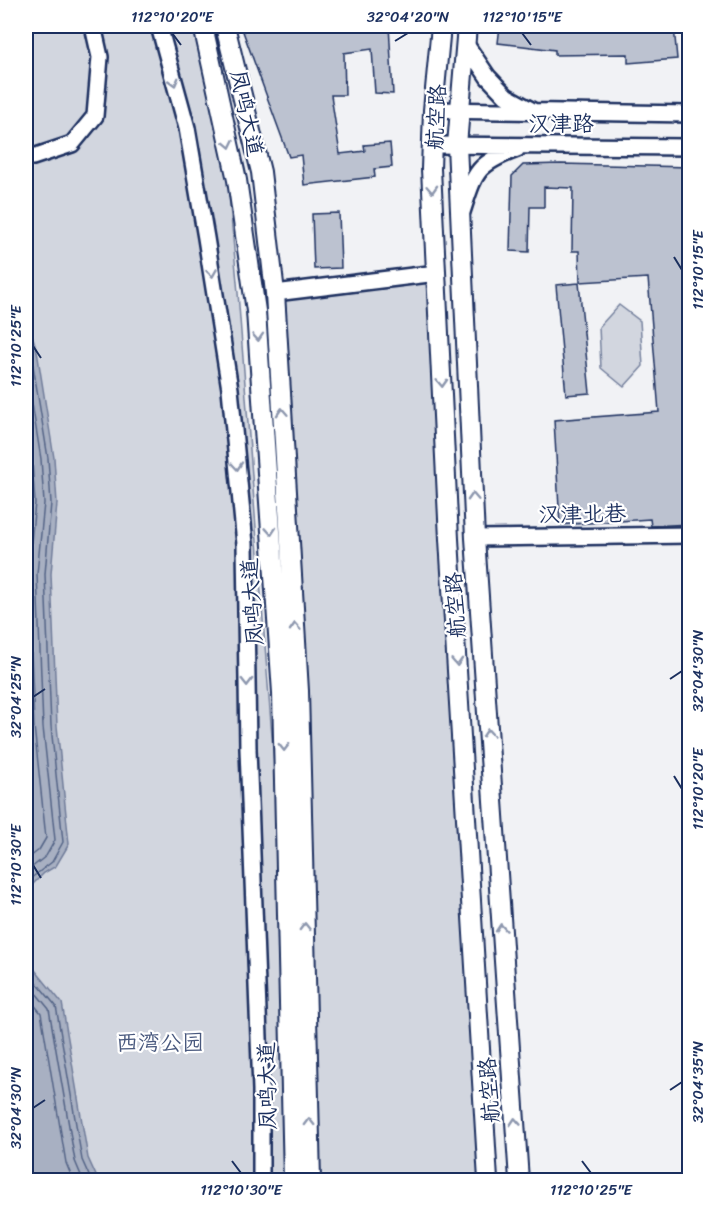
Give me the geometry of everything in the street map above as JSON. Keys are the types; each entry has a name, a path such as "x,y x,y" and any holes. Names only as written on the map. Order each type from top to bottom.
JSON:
{"main road":[{"name":"凤鸣大道","path":"203,26 237,180 256,311 282,693 293,1180"},
{"name":"凤鸣大道","path":"225,26 261,172 275,293 299,691 311,1180"},
{"name":"航空路","path":"441,26 433,110 431,169 449,539 488,1180"},
{"name":"航空路","path":"466,34 457,145 460,218 475,538 519,1180"}],"street":[{"path":"26,155 33,157 72,144 95,116 100,57 93,26"},
{"path":"159,26 187,128 206,238 230,389 245,544 248,749 261,1090 261,1180"},
{"path":"466,34 488,76 506,96 536,112"},
{"name":"汉津路","path":"433,110 690,114"},
{"name":"汉津路","path":"432,145 690,147"},
{"path":"460,218 473,179 491,159 528,146"},
{"path":"275,293 437,273"},
{"name":"汉津北巷","path":"475,538 690,534"}],"green space":[{"name":"西湾公园","path":"26,26 205,26 227,173 238,293 306,1180 26,1180"},
{"path":"437,273 489,1180 311,1180 275,293"},
{"path":"619,305 640,321 643,366 624,387 601,368 599,327"}],"water":[{"path":"26,315 37,351 54,458 57,503 51,574 57,726 69,844 56,866 44,873 26,891"},
{"path":"26,959 62,1003 88,1158 98,1180 26,1180"}],"building":[{"path":"241,26 389,26 393,94 375,93 372,49 344,53 345,95 331,95 340,154 365,151 364,145 390,143 392,167 374,169 375,177 304,185 301,155 289,157"},
{"path":"500,26 574,30 574,26 674,27 677,59 628,63 628,54 555,55 555,50 498,43"},
{"path":"523,165 690,167 690,524 651,526 650,519 560,525 554,420 659,412 648,278 580,282 579,251 572,251 573,188 544,187 544,207 530,207 529,252 510,251 512,176"},
{"path":"339,213 341,268 314,269 312,214"},
{"path":"579,283 590,393 566,395 556,285"}]}
